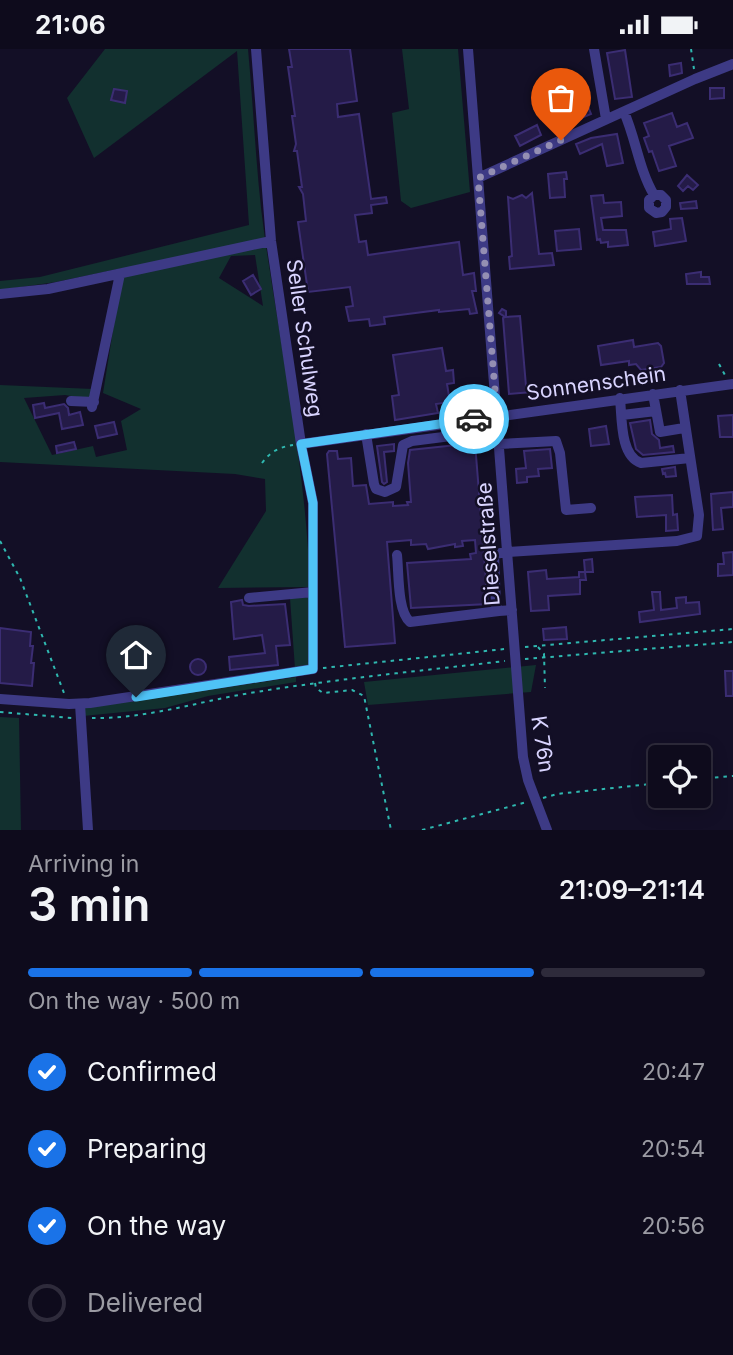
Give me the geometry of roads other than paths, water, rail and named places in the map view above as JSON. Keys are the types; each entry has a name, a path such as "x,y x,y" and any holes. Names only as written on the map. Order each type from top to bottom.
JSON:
{"street":[{"name":"Seller Schulweg","path":"0,699 74,704 313,669 313,503 301,444 271,241 256,49"},
{"name":"Dieselstraße","path":"468,49 515,660"},
{"path":"594,49 606,119"},
{"path":"478,178 733,64"},
{"path":"624,112 633,132 647,183 654,195"},
{"path":"0,294 48,289 271,241"},
{"path":"71,401 93,405 120,274"},
{"name":"Sonnenschein","path":"301,444 732,384"},
{"path":"499,611 496,605 494,555 677,541 697,535 699,515 680,390"},
{"path":"653,394 660,432 684,428"},
{"path":"620,398 627,450 634,461 641,463 690,458"},
{"path":"622,414 656,409"},
{"path":"366,434 374,484 380,491 385,492 396,487 403,445 412,441 451,436 449,423"},
{"path":"499,444 556,441 560,453 566,510 591,508"},
{"path":"397,555 402,608 405,617 410,621 512,610"},
{"path":"249,598 313,592"},
{"name":"K 76n","path":"515,660 523,757 528,780 547,830"},
{"path":"74,704 81,718 88,830"}]}
